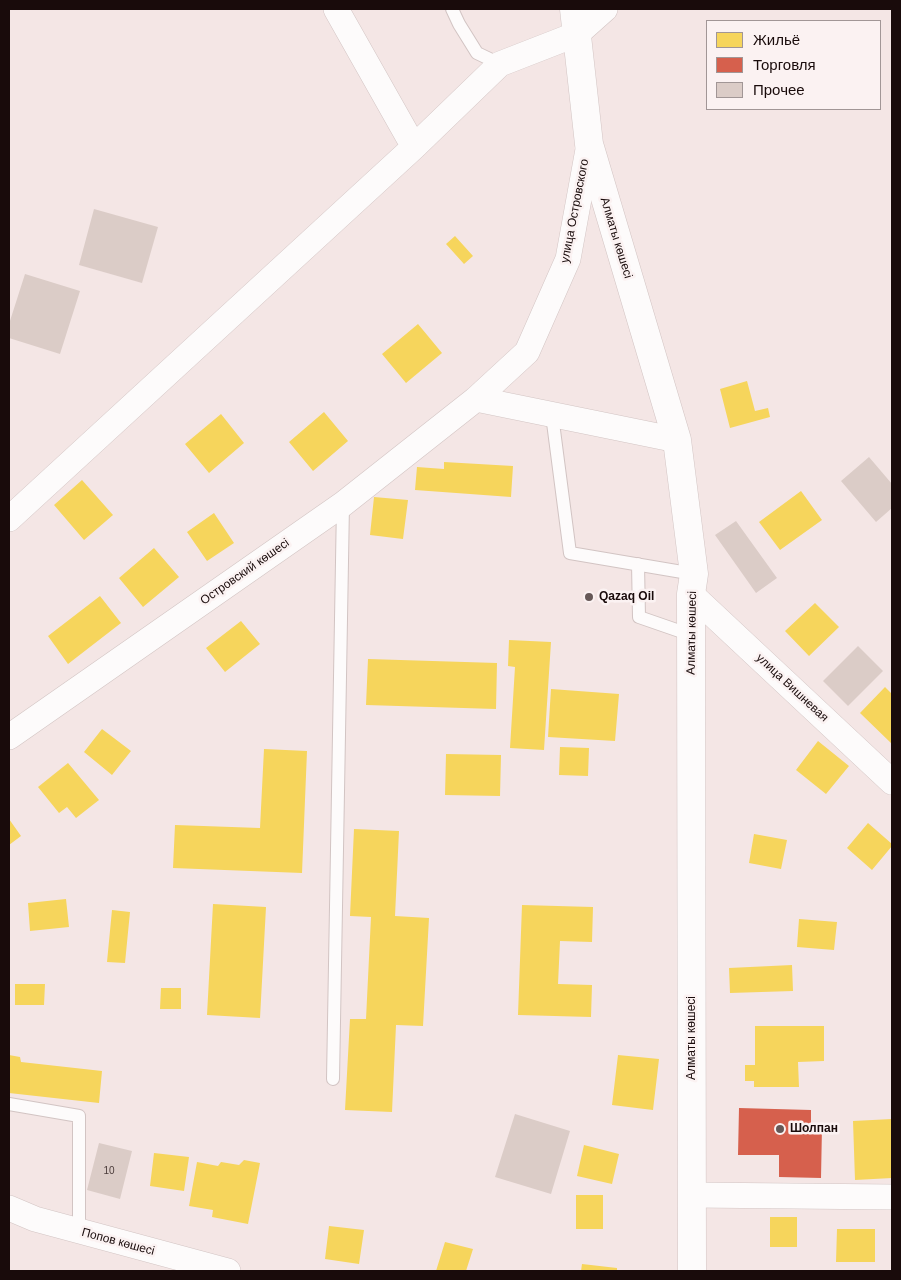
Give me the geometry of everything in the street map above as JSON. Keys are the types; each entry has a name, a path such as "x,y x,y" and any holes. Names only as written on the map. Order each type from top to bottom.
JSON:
{"main road":[{"name":"Алматы көшесі","path":"576,22 588,144 677,440 692,584 692,1271"}],"street":[{"path":"336,9 414,147"},
{"path":"9,519 414,147 500,64 576,22 605,9"},
{"name":"улица Островского","path":"476,399 527,352 568,259 588,144"},
{"path":"476,399 677,440"},
{"name":"Островский көшесі","path":"9,737 343,504 476,399"},
{"name":"улица Вишневая","path":"692,584 892,782"},
{"path":"693,1195 892,1197"},
{"name":"Попов көшесі","path":"9,1208 35,1219 228,1271"}],"lane":[{"path":"452,9 477,53 500,64"},
{"path":"552,414 570,553 638,564 692,584"},
{"path":"333,1079 343,504"},
{"path":"638,564 639,617 691,635"},
{"path":"9,1104 79,1116 79,1231"}],"building: Жильё":[{"path":"455,236 473,256 464,264 446,244"},
{"path":"418,324 442,353 406,383 382,354"},
{"path":"747,381 755,411 768,408 770,417 730,428 720,389"},
{"path":"324,412 348,441 313,471 289,442"},
{"path":"221,414 244,443 209,473 185,444"},
{"path":"444,462 513,466 511,497 415,490 417,467 444,469"},
{"path":"82,480 113,515 84,540 54,505"},
{"path":"801,491 822,520 780,550 759,522"},
{"path":"374,497 408,500 403,539 370,535"},
{"path":"214,513 234,543 207,561 187,532"},
{"path":"154,548 179,577 143,607 119,578"},
{"path":"100,596 121,623 68,664 48,636"},
{"path":"815,603 839,627 809,656 785,631"},
{"path":"241,621 260,644 225,672 206,648"},
{"path":"509,640 551,642 544,750 510,748 515,667 508,666"},
{"path":"368,659 497,663 496,709 366,705"},
{"path":"885,687 892,694 892,744 860,713"},
{"path":"551,689 619,694 615,741 548,737"},
{"path":"102,729 131,751 112,775 84,752"},
{"path":"818,741 849,766 826,794 796,770"},
{"path":"560,747 589,748 588,776 559,775"},
{"path":"264,749 307,751 302,873 173,868 175,825 260,828"},
{"path":"446,754 501,755 500,796 445,795"},
{"path":"68,763 99,800 76,818 67,807 59,813 38,787"},
{"path":"9,819 21,836 9,845"},
{"path":"868,823 892,844 872,870 847,848"},
{"path":"354,829 399,831 395,916 429,918 423,1026 396,1025 392,1112 345,1110 350,1019 366,1019 371,917 350,916"},
{"path":"754,834 787,840 781,869 749,863"},
{"path":"66,899 69,927 30,931 28,903"},
{"path":"213,904 266,907 260,1018 207,1015"},
{"path":"522,905 593,907 592,942 560,941 558,984 592,985 591,1017 518,1015"},
{"path":"112,910 130,912 125,963 107,962"},
{"path":"799,919 837,922 834,950 797,947"},
{"path":"792,965 793,991 730,993 729,968"},
{"path":"15,984 45,984 44,1005 15,1005"},
{"path":"161,988 181,988 181,1009 160,1009"},
{"path":"755,1026 824,1026 824,1061 798,1062 799,1087 754,1087 754,1081 745,1081 745,1065 755,1065"},
{"path":"9,1055 20,1057 21,1062 102,1071 99,1103 9,1093"},
{"path":"618,1055 659,1059 653,1110 612,1105"},
{"path":"892,1119 892,1178 855,1180 853,1121"},
{"path":"584,1145 619,1154 612,1184 577,1176"},
{"path":"154,1153 189,1157 184,1191 150,1186"},
{"path":"244,1160 260,1163 248,1224 212,1217 213,1210 189,1206 197,1162 218,1166 221,1162 239,1165"},
{"path":"576,1195 603,1195 603,1229 576,1229"},
{"path":"770,1217 797,1217 797,1247 770,1247"},
{"path":"329,1226 364,1230 359,1264 325,1259"},
{"path":"837,1229 875,1229 875,1262 836,1262"},
{"path":"445,1242 473,1249 466,1271 436,1271"},
{"path":"582,1264 617,1268 617,1271 581,1271"}],"building: Торговля":[{"path":"739,1108 811,1110 811,1127 822,1127 821,1178 779,1177 779,1155 738,1155"}],"building: Прочее":[{"path":"94,209 158,227 142,283 79,265"},
{"path":"25,274 80,291 60,354 9,338 9,324"},
{"path":"869,457 892,484 892,508 876,522 841,481"},
{"path":"736,521 777,578 756,593 715,535"},
{"path":"858,646 883,671 848,706 823,681"},
{"path":"515,1114 570,1131 551,1194 495,1177"},
{"path":"99,1143 132,1151 120,1199 87,1190"}],"place":[{"name":"Qazaq Oil","path":"589,597"},
{"name":"Шолпан","path":"780,1129"}]}
